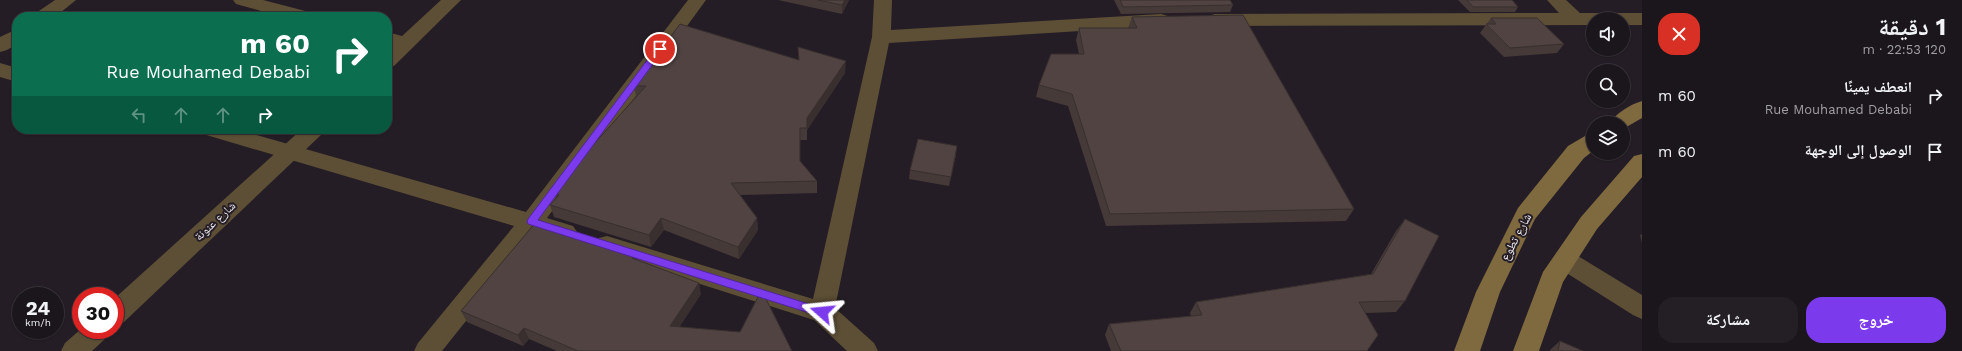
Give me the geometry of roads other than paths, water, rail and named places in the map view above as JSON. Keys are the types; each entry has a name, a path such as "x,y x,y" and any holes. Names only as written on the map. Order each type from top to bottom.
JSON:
{"main road":[{"path":"1630,116 1642,108"},
{"name":"شارع تطوع","path":"1467,351 1488,292 1526,214 1576,152 1586,146"},
{"path":"1526,351 1552,279 1589,223 1642,162"}],"street":[{"path":"50,12 67,0"},
{"path":"392,56 452,0"},
{"path":"427,351 532,222 697,0"},
{"path":"822,312 880,36 884,0"},
{"path":"1556,0 1574,18"},
{"path":"249,1 288,12"},
{"path":"880,36 1148,20 1642,19"},
{"path":"0,46 12,38"},
{"path":"392,39 406,43"},
{"path":"0,70 12,74"},
{"path":"228,134 532,222 822,312 865,351"},
{"name":"شارع عنونة","path":"124,306 310,134"},
{"path":"1565,260 1642,308"},
{"path":"74,351 87,339"}]}
